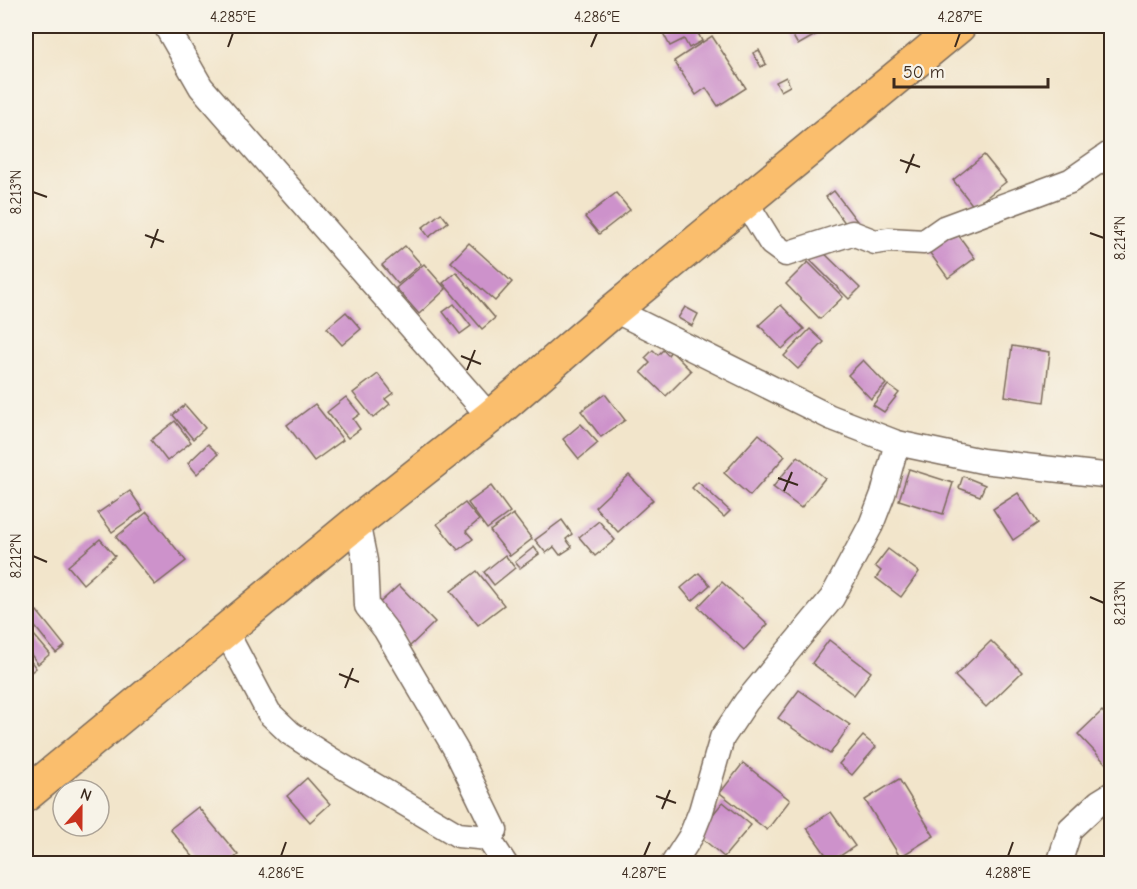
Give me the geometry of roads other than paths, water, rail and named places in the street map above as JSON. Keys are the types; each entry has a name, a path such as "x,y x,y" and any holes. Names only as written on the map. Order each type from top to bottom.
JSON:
{"highway":[{"path":"26,795 357,522 490,417 614,310 959,26"}],"street":[{"path":"166,26 201,87 490,417"},
{"path":"745,201 771,243 786,254 852,233 875,242 889,240 924,242 944,228 1070,181 1112,152"},
{"path":"614,310 830,417 897,442 982,461 1112,476"},
{"path":"673,864 692,836 722,738 746,702 832,598 872,525 897,442"},
{"path":"357,522 365,561 367,606 385,628 456,750 495,830 488,838"},
{"path":"225,630 268,713 290,734 458,835 488,838"},
{"path":"1059,864 1070,829 1099,802 1112,794"},
{"path":"488,838 505,864"}]}
